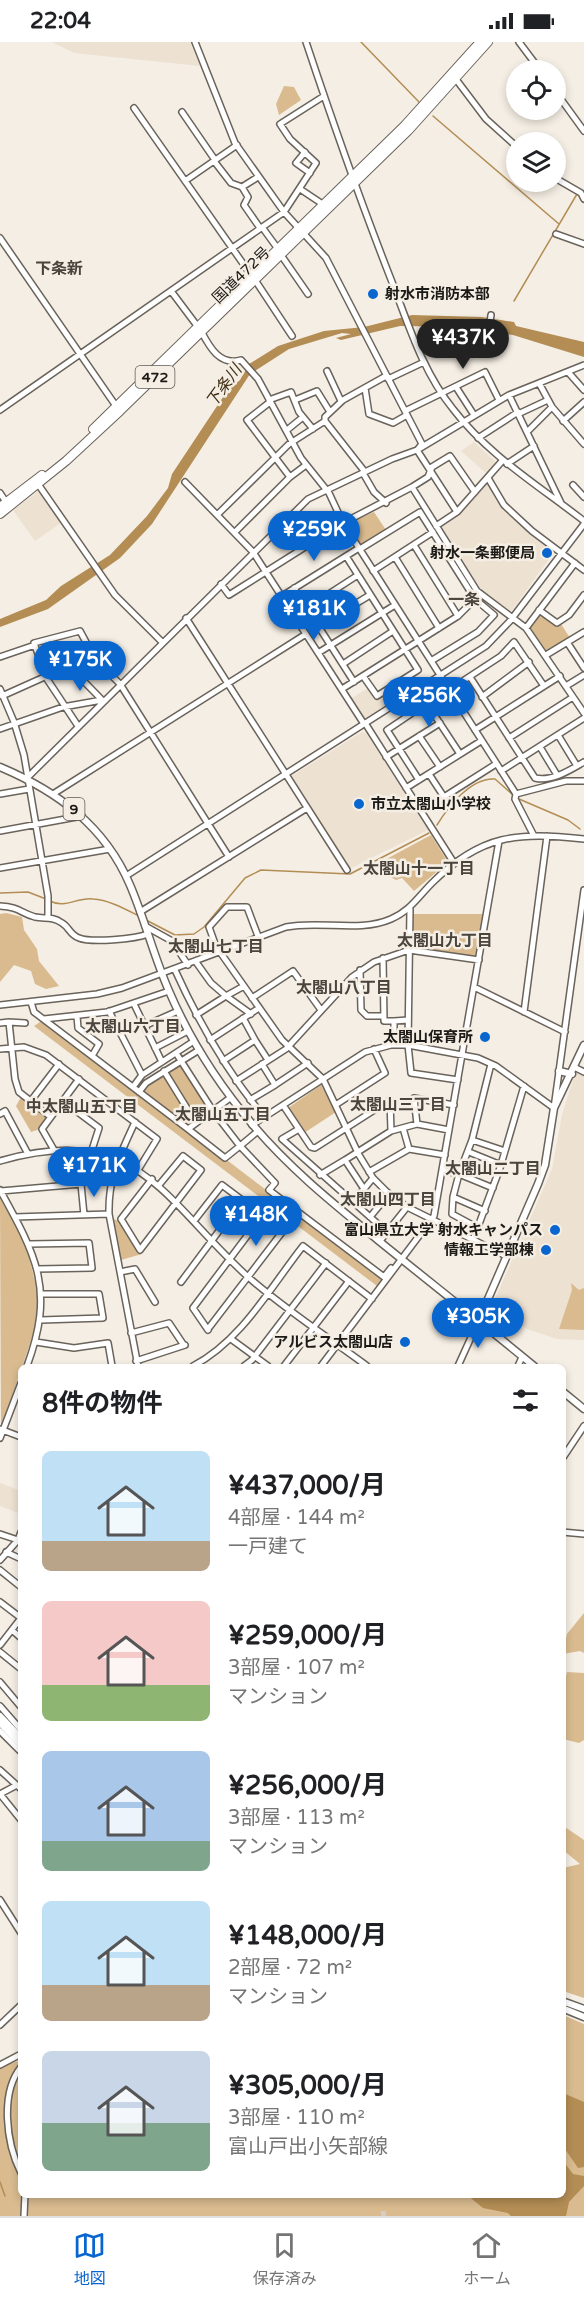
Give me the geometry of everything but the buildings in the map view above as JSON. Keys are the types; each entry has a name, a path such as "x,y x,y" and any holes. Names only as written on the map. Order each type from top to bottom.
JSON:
{"highway":[{"name":"国道472号","path":"302,230 324,205 353,181 480,42"},
{"name":"国道472号","path":"3,504 64,457 408,131 488,42"},
{"name":"国道472号","path":"0,514 38,484 120,411 199,329"}],"main road":[{"name":"9","path":"0,767 27,778 53,794 82,816 111,849 126,876 163,975 188,1031 230,1098 252,1125 297,1173 531,1364"},
{"path":"478,1322 545,1165 554,1108 584,1045"},
{"path":"559,1071 573,1070"},
{"path":"566,1394 584,1409"},
{"path":"0,1716 18,1735"},
{"path":"0,1722 18,1742"},
{"path":"566,2002 584,2009"},
{"path":"566,2009 584,2016"}],"street":[{"path":"195,42 237,145 284,212 326,258 422,444 417,450"},
{"path":"126,876 486,646 512,618 584,523 505,462 478,438 442,393 424,362 411,334 353,181 306,42"},
{"path":"519,42 532,60"},
{"path":"455,78 486,119 506,137"},
{"path":"0,410 284,212 316,163 290,139 280,124 324,96"},
{"path":"566,106 584,131"},
{"path":"134,108 292,336"},
{"path":"182,112 231,183 242,187 248,197 244,205 308,294"},
{"path":"184,181 237,145"},
{"path":"305,152 296,163 310,173"},
{"path":"242,187 258,177"},
{"path":"566,184 583,194"},
{"path":"300,189 324,205"},
{"path":"556,234 584,244"},
{"path":"0,238 116,406"},
{"path":"171,291 218,357 232,363 243,362 257,378 292,443 326,490 373,571 516,794 515,799 533,834"},
{"path":"488,335 490,315"},
{"path":"217,515 274,458 325,421 341,401 387,377 424,362"},
{"path":"27,778 308,499 417,450 509,395 584,365"},
{"path":"327,371 341,401"},
{"path":"365,388 369,414 393,423 442,393 485,372 499,400"},
{"path":"568,372 584,390"},
{"path":"539,383 552,407 584,444"},
{"path":"456,387 474,416"},
{"path":"294,400 317,391 330,412"},
{"path":"290,477 247,420 270,401 291,392 303,417 313,429"},
{"path":"509,395 562,504"},
{"path":"478,438 518,413 548,400"},
{"path":"563,421 584,402"},
{"path":"527,432 552,407"},
{"path":"287,430 303,417"},
{"path":"325,421 364,473 374,492 386,503"},
{"path":"436,526 457,512 505,462 534,446"},
{"path":"417,450 457,512"},
{"path":"221,584 228,595 344,523 386,503 412,487 431,472 432,467 450,456 474,492"},
{"path":"235,532 290,477 306,465"},
{"path":"488,478 504,505 584,570"},
{"path":"538,487 551,479"},
{"path":"185,482 253,552 454,863"},
{"path":"38,484 115,595 162,642"},
{"path":"573,485 584,497"},
{"path":"412,487 477,591 526,628 584,713"},
{"path":"0,493 3,504"},
{"path":"282,596 420,512 475,599 494,615 478,632 431,662"},
{"path":"373,571 433,532"},
{"path":"414,545 458,615"},
{"path":"346,556 418,670 377,696 363,676"},
{"path":"394,557 439,628"},
{"path":"526,628 575,563"},
{"path":"307,608 358,575"},
{"path":"294,588 354,682"},
{"path":"319,626 370,594"},
{"path":"539,610 557,623 569,615 584,596"},
{"path":"342,689 439,628 475,599"},
{"path":"318,653 395,605"},
{"path":"186,618 347,870"},
{"path":"0,657 35,645 37,641 80,630 96,660 120,684 229,857"},
{"path":"343,664 393,631"},
{"path":"546,655 584,632"},
{"path":"53,794 306,634"},
{"path":"449,690 501,656 514,642 544,686"},
{"path":"567,642 584,668"},
{"path":"35,645 47,678 63,707 78,726"},
{"path":"75,670 96,660"},
{"path":"482,697 529,662"},
{"path":"2,696 47,678 69,666 102,701"},
{"path":"566,686 584,675"},
{"path":"475,730 560,676"},
{"path":"470,677 535,778 541,780 557,775 584,762"},
{"path":"0,689 24,754 48,916"},
{"path":"418,690 459,754"},
{"path":"509,738 573,697"},
{"path":"0,729 14,722 63,707 102,701"},
{"path":"419,780 387,730 427,704"},
{"path":"501,771 584,718"},
{"path":"386,757 440,723"},
{"path":"558,735 577,766"},
{"path":"419,736 440,767"},
{"path":"406,788 481,741"},
{"path":"540,747 557,775"},
{"path":"429,774 444,797 496,764"},
{"path":"516,794 566,781 584,781"},
{"path":"0,794 29,789"},
{"path":"140,913 307,808"},
{"path":"0,831 82,816"},
{"path":"0,1005 97,994 163,975 258,936 303,923 374,924 410,909 454,863 481,847 533,834 584,839"},
{"path":"524,1012 548,836"},
{"path":"176,1053 213,1111 240,1146 275,1183 269,1190 384,1277 433,1220 499,841"},
{"path":"0,868 111,849"},
{"path":"252,1125 374,1049 408,1045 462,1055 491,1064 554,1108 584,890"},
{"path":"0,906 16,907 35,917 48,916 62,923 71,934 83,940 134,939 148,934"},
{"path":"258,936 247,907 227,907 209,927 219,952 288,1047 323,1079 337,1104 357,1151 373,1178 407,1207 506,1256"},
{"path":"410,909 408,1045 411,1073 458,1080"},
{"path":"145,925 172,941 188,965"},
{"path":"236,1081 288,1047 360,970 383,958 409,950 479,960"},
{"path":"383,958 384,1020 408,1020"},
{"path":"196,962 211,984 250,1014"},
{"path":"175,970 210,1040 236,1081 264,1117"},
{"path":"252,998 293,970 321,1010"},
{"path":"360,970 361,1010 367,1016 383,1016"},
{"path":"196,1015 243,986"},
{"path":"474,987 565,1032"},
{"path":"44,1019 110,1011 169,990"},
{"path":"32,1002 34,1012 225,1158 258,1131"},
{"path":"134,1004 162,1062"},
{"path":"210,1040 259,1008"},
{"path":"110,1011 142,1076"},
{"path":"144,1026 178,1011"},
{"path":"77,1016 78,1028 99,1044 92,1056"},
{"path":"243,1018 268,1060"},
{"path":"393,1021 394,1041"},
{"path":"9,1022 16,1085 19,1092 51,1118"},
{"path":"0,1023 25,1023"},
{"path":"155,1048 188,1031"},
{"path":"223,1061 255,1040"},
{"path":"133,1087 142,1076 194,1041"},
{"path":"0,1048 33,1049 59,1064 157,1138 138,1170"},
{"path":"337,1104 385,1073 374,1049"},
{"path":"139,1092 146,1083 199,1050"},
{"path":"250,1100 308,1063"},
{"path":"30,1102 59,1064"},
{"path":"262,1064 275,1084"},
{"path":"478,1228 452,1214 453,1197 459,1174 469,1152 491,1064"},
{"path":"573,1070 584,1072"},
{"path":"164,1071 196,1123"},
{"path":"54,1150 42,1129 79,1079"},
{"path":"473,1240 501,1165 524,1086"},
{"path":"188,1128 230,1098"},
{"path":"417,1124 414,1098 454,1105"},
{"path":"283,1105 311,1147 315,1148 390,1100 391,1131"},
{"path":"63,1101 99,1128 93,1153 81,1184 84,1215"},
{"path":"0,1114 5,1111 28,1154"},
{"path":"131,1334 169,1323 184,1344 137,1364 131,1334 109,1214 108,1191 118,1160 135,1122"},
{"path":"320,1175 391,1131 417,1124 449,1130"},
{"path":"403,1128 409,1149"},
{"path":"299,1129 282,1139 387,1232"},
{"path":"472,1140 505,1151"},
{"path":"369,1172 409,1149 445,1155"},
{"path":"1,1159 54,1150 93,1153 118,1160 138,1170 159,1185 248,1276 364,1364"},
{"path":"469,1152 501,1165"},
{"path":"152,1179 121,1219 140,1250 201,1170 183,1156 159,1185"},
{"path":"345,1160 364,1189"},
{"path":"442,1170 459,1174 493,1188"},
{"path":"352,1202 373,1178"},
{"path":"30,1364 41,1320 42,1294 29,1244 0,1191 81,1184"},
{"path":"181,1282 242,1200 222,1185 194,1221"},
{"path":"370,1217 389,1194"},
{"path":"453,1197 485,1211"},
{"path":"380,1241 407,1207"},
{"path":"15,1217 109,1214"},
{"path":"262,1216 283,1231 208,1329 193,1308 230,1258 262,1216"},
{"path":"29,1244 89,1244 92,1268 37,1269"},
{"path":"198,1364 209,1358 231,1339 303,1246 372,1299"},
{"path":"323,1364 401,1258"},
{"path":"246,1364 255,1357 326,1263"},
{"path":"120,1272 135,1269 155,1302"},
{"path":"286,1364 349,1281"},
{"path":"41,1320 103,1318 99,1294 42,1294"},
{"path":"459,1364 478,1322"},
{"path":"231,1339 265,1364"},
{"path":"36,1342 74,1348 108,1344 112,1364"},
{"path":"519,1364 522,1357"},
{"path":"0,1438 18,1393"},
{"path":"566,1453 584,1426"},
{"path":"2,1429 18,1436"},
{"path":"566,1532 584,1534"},
{"path":"0,1534 18,1541"},
{"path":"0,1560 18,1542"},
{"path":"6,1552 18,1557"},
{"path":"0,1570 18,1585"},
{"path":"0,1603 18,1616"},
{"path":"0,1645 18,1622"},
{"path":"12,1630 18,1635"},
{"path":"0,1652 18,1666"},
{"path":"0,1682 18,1703"},
{"path":"0,1706 18,1727"},
{"path":"0,1731 18,1749"},
{"path":"0,1770 18,1786"},
{"path":"18,1787 0,1794 18,1815"},
{"path":"0,1900 18,1928"},
{"path":"0,2025 18,2008"},
{"path":"0,2065 18,2056"},
{"path":"18,2070 11,2077 4,2097 8,2146 18,2167"},
{"path":"24,2216 25,2198"}],"shaded area":[{"path":"52,42 190,42 200,66 74,53"},
{"path":"284,86 294,87 301,100 279,115 276,104"},
{"path":"412,315 481,317 514,322 516,326 584,342 584,357 513,335 467,327 400,326 341,340 336,338 351,334 342,333 289,349 250,374 152,524 120,558 48,609 0,627 0,619 46,600 61,586 110,555 147,516 168,488 172,474 227,391 240,380 249,364 278,346 324,331 364,327"},
{"path":"474,442 497,463 487,474 461,451"},
{"path":"485,484 488,484 502,507 555,551 510,613 482,591 441,529 441,525 460,513"},
{"path":"40,490 62,522 35,541 13,510"},
{"path":"374,512 386,530 362,546 349,523"},
{"path":"538,614 557,626 561,624 570,638 546,651 529,626"},
{"path":"368,688 375,699 382,695 387,704 366,718 361,716 350,699"},
{"name":"市立太閤山小学校","path":"362,732 366,733 428,830 349,869 290,777"},
{"path":"431,835 446,859 446,864 414,891 402,878 396,880 387,875 379,863"},
{"path":"6,913 22,917 24,930 37,949 39,961 59,986 46,989 35,984 31,971 14,965 0,982 0,914"},
{"path":"412,914 484,914 477,958 412,946"},
{"path":"43,1020 383,1279 377,1286 34,1026"},
{"path":"180,1064 209,1109 199,1118 195,1118 168,1074 168,1071"},
{"name":"富山県立大学 射水キャンパス","path":"576,1070 584,1073 584,1340 557,1339 527,1329 498,1308 501,1302 495,1299 552,1169 562,1115"},
{"path":"164,1075 192,1120 189,1125 143,1093 148,1084"},
{"path":"321,1085 336,1112 304,1133 288,1108"},
{"path":"21,1097 48,1117 40,1129 31,1132 16,1106"},
{"path":"0,1198 26,1244 38,1294 38,1320 23,1364 18,1364 18,1379 1,1429"},
{"path":"113,1219 120,1221 142,1254 121,1260"},
{"path":"571,1283 579,1290 584,1288 584,1330 559,1329 572,1290"},
{"path":"0,1483 18,1490 18,1513 0,1506"},
{"path":"584,1613 584,1653 580,1651 566,1653 567,1634"},
{"path":"567,1672 584,1673 584,1740 579,1743 566,1740"},
{"path":"566,1828 584,1840 584,1998 566,1992 566,1867 580,1864 566,1852"},
{"path":"566,2016 584,2024 584,2216 0,2216 0,2067 18,2061 18,2198 566,2198"},
{"path":"566,2094 584,2102 584,2167 578,2168 566,2150"},
{"path":"566,2165 573,2174 584,2176 584,2186 569,2202 566,2216 511,2216 508,2213 483,2208 471,2198 566,2198"}],"waterway":[{"path":"361,42 419,102"},
{"path":"433,116 559,224"},
{"path":"514,301 577,194"},
{"path":"437,825 461,794 477,783 495,779 512,794"},
{"path":"519,799 568,820 580,829"},
{"path":"146,920 175,935 194,934 204,927 245,878 261,870 350,874 429,833"},
{"path":"0,893 28,892 46,899"},
{"path":"50,901 61,904 87,899 105,901 139,916"},
{"path":"0,2182 5,2196"}],"tunnel":[{"path":"383,2211 384,2216"}],"place":[{"name":"射水市消防本部","path":"373,294"},
{"name":"射水一条郵便局","path":"547,553"},
{"name":"市立太閤山小学校","path":"359,804"},
{"name":"太閤山保育所","path":"485,1037"},
{"name":"富山県立大学 射水キャンパス","path":"555,1230"},
{"name":"情報工学部棟","path":"546,1250"},
{"name":"アルビス太閤山店","path":"405,1342"}],"district":[{"name":"下条新","path":"59,269"},
{"name":"一条","path":"464,600"},
{"name":"太閤山十一丁目","path":"419,869"},
{"name":"太閤山九丁目","path":"445,941"},
{"name":"太閤山七丁目","path":"216,947"},
{"name":"太閤山八丁目","path":"344,988"},
{"name":"太閤山六丁目","path":"133,1027"},
{"name":"太閤山三丁目","path":"398,1105"},
{"name":"中太閤山五丁目","path":"82,1107"},
{"name":"太閤山五丁目","path":"223,1115"},
{"name":"太閤山二丁目","path":"493,1169"},
{"name":"太閤山四丁目","path":"388,1200"}],"water label":[{"name":"下条川","path":"224,386"}]}
